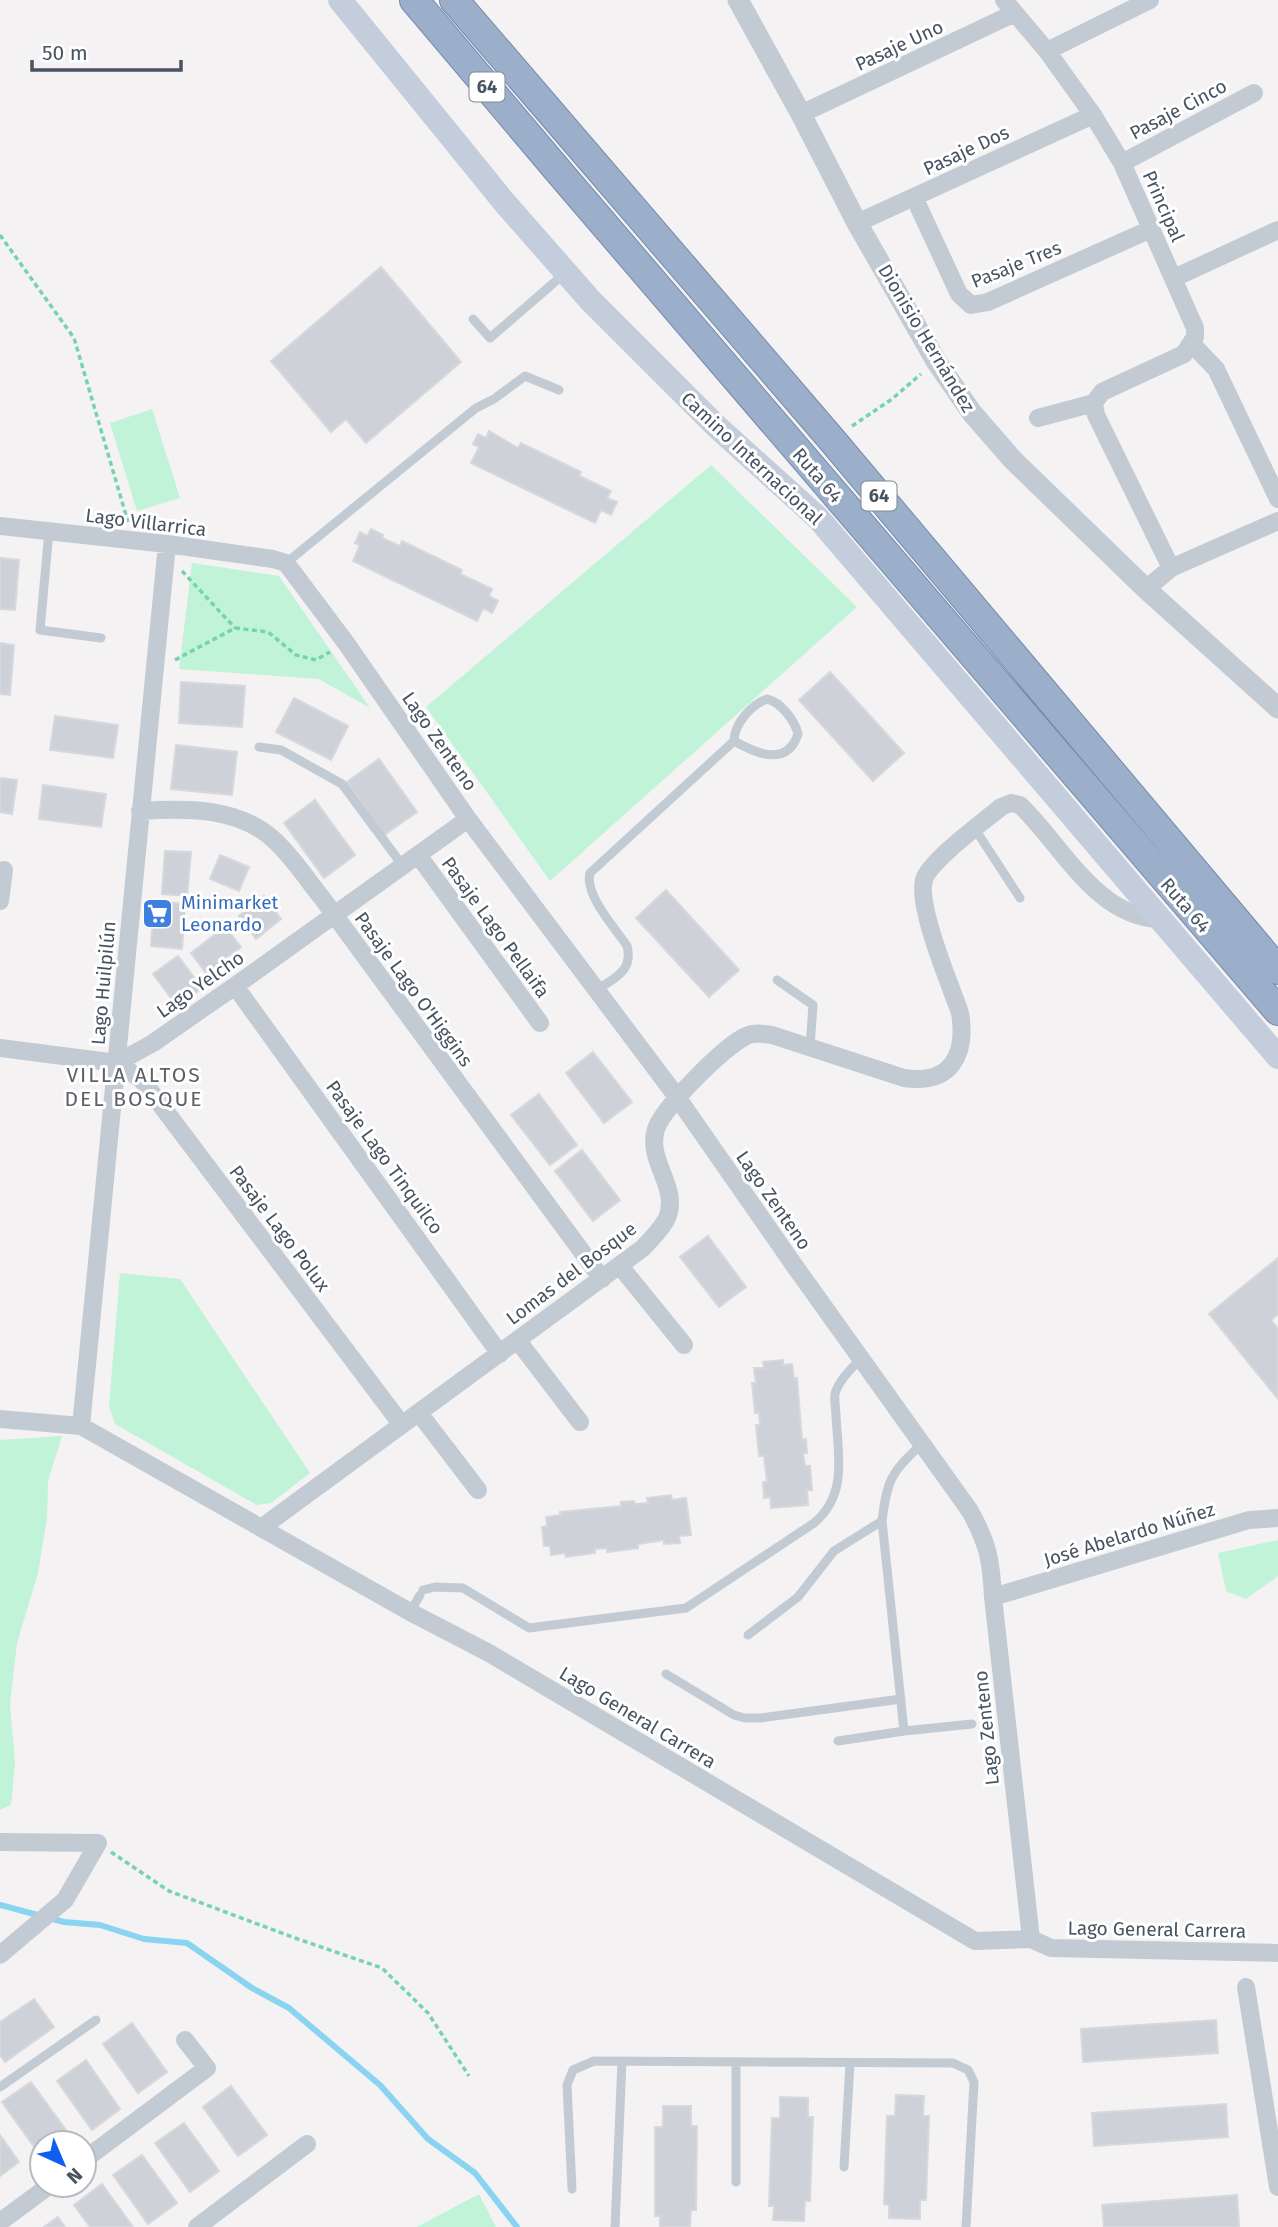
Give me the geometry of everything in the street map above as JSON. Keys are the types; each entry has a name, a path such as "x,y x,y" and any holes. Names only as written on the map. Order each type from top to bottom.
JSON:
{"highway":[{"name":"Ruta 64","path":"414,0 1278,1011"},
{"name":"Ruta 64","path":"454,0 832,440 1278,970"}],"main road":[{"name":"Camino Internacional","path":"340,0 504,202 590,300 716,426 818,518 1278,1057"}],"street":[{"name":"Dionisio Hernández","path":"738,0 857,223 936,361 972,413 1013,460 1146,589 1278,708"},
{"path":"1047,51 1150,0"},
{"name":"Pasaje Uno","path":"801,114 1010,6"},
{"name":"Principal","path":"1010,6 1047,51 1122,163 1195,328 1192,344"},
{"name":"Pasaje Cinco","path":"1122,163 1254,93"},
{"name":"Pasaje Dos","path":"857,223 1093,116"},
{"name":"Pasaje Tres","path":"914,197 959,294 971,305 988,302 1151,229"},
{"path":"1174,278 1278,230"},
{"path":"1038,418 1094,403 1102,392 1184,354 1192,344 1216,369 1278,499"},
{"path":"1094,403 1096,415 1171,568"},
{"path":"1146,589 1171,568 1278,522"},
{"name":"Lago Villarrica","path":"0,526 133,541 166,549 273,559 286,563"},
{"name":"Lago Huilpilún","path":"81,1426 166,549"},
{"name":"Lago Zenteno","path":"286,563 346,643 468,819 677,1097 970,1511 984,1537 991,1559 1031,1938"},
{"name":"Lomas del Bosque","path":"261,1528 643,1248 667,1219 670,1203 670,1191 654,1147 660,1122 677,1097 734,1044 746,1036 758,1033 772,1035 904,1078 922,1080 947,1070 961,1048 963,1031 960,1013 922,895 923,884 929,871 1001,807 1011,803 1020,805 1101,896 1120,910 1142,919 1160,919"},
{"name":"Pasaje Lago O'Higgins","path":"140,811 209,811 240,818 274,840 333,914 602,1279"},
{"name":"Lago Yelcho","path":"117,1063 153,1043 235,986 468,819"},
{"name":"Pasaje Lago Pellaifa","path":"418,855 540,1023"},
{"path":"0,901 4,870"},
{"name":"Pasaje Lago Tinquilco","path":"235,986 500,1354"},
{"path":"0,1048 117,1063"},
{"name":"Pasaje Lago Polux","path":"117,1063 142,1080 402,1425"},
{"path":"620,1266 684,1345"},
{"path":"518,1340 580,1422"},
{"path":"419,1413 478,1490"},
{"name":"Lago General Carrera","path":"0,1419 81,1426 410,1612 489,1653 975,1941 1031,1938 1051,1948 1278,1952"},
{"name":"José Abelardo Núñez","path":"993,1597 1249,1520 1278,1518"},
{"path":"0,1842 98,1843 65,1900 0,1955"},
{"path":"1246,1987 1278,2187"},
{"path":"98,2150 207,2068 185,2040"},
{"path":"197,2227 307,2144"},
{"path":"0,2222 31,2199"}],"lane":[{"path":"473,320 490,338 566,273"},
{"path":"286,563 476,408 494,399 525,376 559,390"},
{"path":"50,531 40,630 102,638"},
{"path":"595,990 621,975 629,958 627,946 591,893 588,880 590,873 734,741 738,724 760,702 767,699 775,701 796,725 798,734 790,749 781,754 754,752 734,741"},
{"path":"259,747 281,750 341,784 402,866"},
{"path":"975,829 1020,898"},
{"path":"777,980 813,1005 810,1047"},
{"path":"410,1612 422,1592 435,1587 463,1588 528,1628 686,1608 826,1513 834,1500 839,1479 835,1393 861,1358"},
{"path":"904,1731 882,1521 887,1487 894,1471 923,1444"},
{"path":"748,1635 798,1597 834,1551 882,1521"},
{"path":"666,1674 745,1718 901,1699"},
{"path":"838,1741 972,1724"},
{"path":"0,2088 96,2020"},
{"path":"572,2189 568,2085 573,2070 594,2061 953,2063 968,2070 974,2082 966,2227"},
{"path":"615,2227 622,2061"},
{"path":"736,2062 736,2182"},
{"path":"845,2167 850,2063"}],"path":[{"path":"0,235 74,338 133,541"},
{"path":"832,440 892,399 936,361"},
{"path":"166,549 235,628"},
{"path":"155,670 235,628 268,632 296,655 316,660 346,643"},
{"path":"98,1843 169,1891 382,1968 428,2013 469,2076"}],"green space":[{"path":"152,409 180,498 137,511 110,423"},
{"path":"711,465 857,607 550,881 426,707"},
{"path":"192,563 279,576 370,708 319,679 179,669"},
{"path":"120,1273 180,1279 310,1473 271,1503 257,1505 115,1424 109,1406"},
{"path":"62,1436 48,1481 47,1518 38,1573 17,1643 10,1704 15,1762 11,1805 0,1810 0,1440"},
{"path":"1278,1540 1278,1576 1246,1599 1226,1591 1218,1553"},
{"path":"479,2194 496,2227 417,2227"}],"building":[{"path":"381,267 461,362 366,443 346,419 331,432 271,361"},
{"path":"489,431 518,448 521,443 581,472 579,476 611,491 607,498 617,502 611,515 601,510 595,523 471,463 479,447 473,444 478,434 486,438"},
{"path":"371,529 383,535 382,538 400,546 402,541 462,570 460,574 492,589 489,596 498,601 492,613 483,608 477,621 353,561 360,545 355,543 360,532 367,536"},
{"path":"0,558 19,560 15,610 0,609"},
{"path":"0,643 14,645 10,695 0,694"},
{"path":"830,672 904,753 873,781 799,700"},
{"path":"181,682 245,686 242,727 179,723"},
{"path":"294,698 348,726 331,760 276,732"},
{"path":"55,716 118,725 113,758 50,750"},
{"path":"176,745 237,752 232,795 171,789"},
{"path":"379,759 417,812 384,835 347,782"},
{"path":"0,778 17,780 12,814 0,812"},
{"path":"43,785 106,794 101,827 39,819"},
{"path":"315,800 355,855 324,878 284,823"},
{"path":"165,851 191,852 187,896 162,894"},
{"path":"220,855 249,867 239,891 210,879"},
{"path":"666,890 739,970 709,997 636,918"},
{"path":"264,896 281,919 256,939 239,916"},
{"path":"154,901 185,904 182,949 151,946"},
{"path":"225,927 241,947 206,973 191,953"},
{"path":"178,956 202,988 177,1006 153,974"},
{"path":"593,1052 632,1102 604,1123 566,1073"},
{"path":"539,1094 577,1145 550,1165 511,1115"},
{"path":"582,1150 620,1200 593,1221 555,1171"},
{"path":"708,1236 746,1287 719,1307 680,1257"},
{"path":"1278,1258 1278,1314 1271,1320 1278,1329 1278,1399 1209,1314"},
{"path":"783,1360 783,1365 792,1364 794,1379 797,1378 802,1440 806,1439 807,1453 803,1453 805,1466 810,1466 812,1490 807,1490 808,1505 771,1508 770,1497 764,1498 763,1482 767,1482 764,1456 759,1456 756,1425 760,1425 759,1413 755,1413 752,1383 756,1383 754,1368 764,1368 763,1362"},
{"path":"671,1495 672,1500 686,1498 691,1535 679,1536 680,1543 664,1544 664,1540 638,1544 638,1548 607,1552 607,1548 595,1549 595,1553 566,1557 565,1553 551,1555 550,1546 544,1546 542,1527 547,1526 546,1517 561,1515 560,1512 621,1506 621,1502 648,1503 647,1498"},
{"path":"34,1999 54,2027 5,2062 0,2055 0,2022"},
{"path":"1216,2020 1218,2053 1083,2062 1081,2029"},
{"path":"132,2023 167,2072 138,2093 103,2044"},
{"path":"86,2060 120,2109 91,2129 57,2081"},
{"path":"31,2082 65,2129 28,2129 28,2138 2,2102"},
{"path":"231,2086 267,2135 238,2156 203,2107"},
{"path":"896,2095 924,2096 923,2116 929,2116 926,2200 920,2200 920,2219 889,2218 889,2205 884,2204 887,2116 895,2116"},
{"path":"780,2097 808,2098 808,2117 813,2117 810,2201 805,2201 804,2221 773,2220 774,2206 769,2206 772,2118 780,2118"},
{"path":"1226,2104 1228,2137 1094,2146 1092,2113"},
{"path":"663,2106 691,2106 691,2126 697,2126 696,2210 691,2210 690,2227 660,2227 660,2216 655,2216 655,2127 663,2127"},
{"path":"184,2123 219,2171 190,2192 155,2143"},
{"path":"0,2135 19,2162 0,2176"},
{"path":"142,2155 177,2203 148,2224 113,2175"},
{"path":"102,2184 133,2227 90,2227 74,2205 82,2199 98,2199 98,2187"},
{"path":"1237,2195 1239,2227 1104,2227 1102,2205"},
{"path":"58,2217 65,2227 44,2227"}],"waterway":[{"path":"0,1905 64,1922 100,1925 144,1939 187,1943 252,1988 289,2008 380,2085 428,2139 475,2173 517,2227"}],"place":[{"name":"Minimarket Leonardo","path":"158,913"}],"district":[{"name":"VILLA ALTOS DEL BOSQUE","path":"134,1087"}]}
